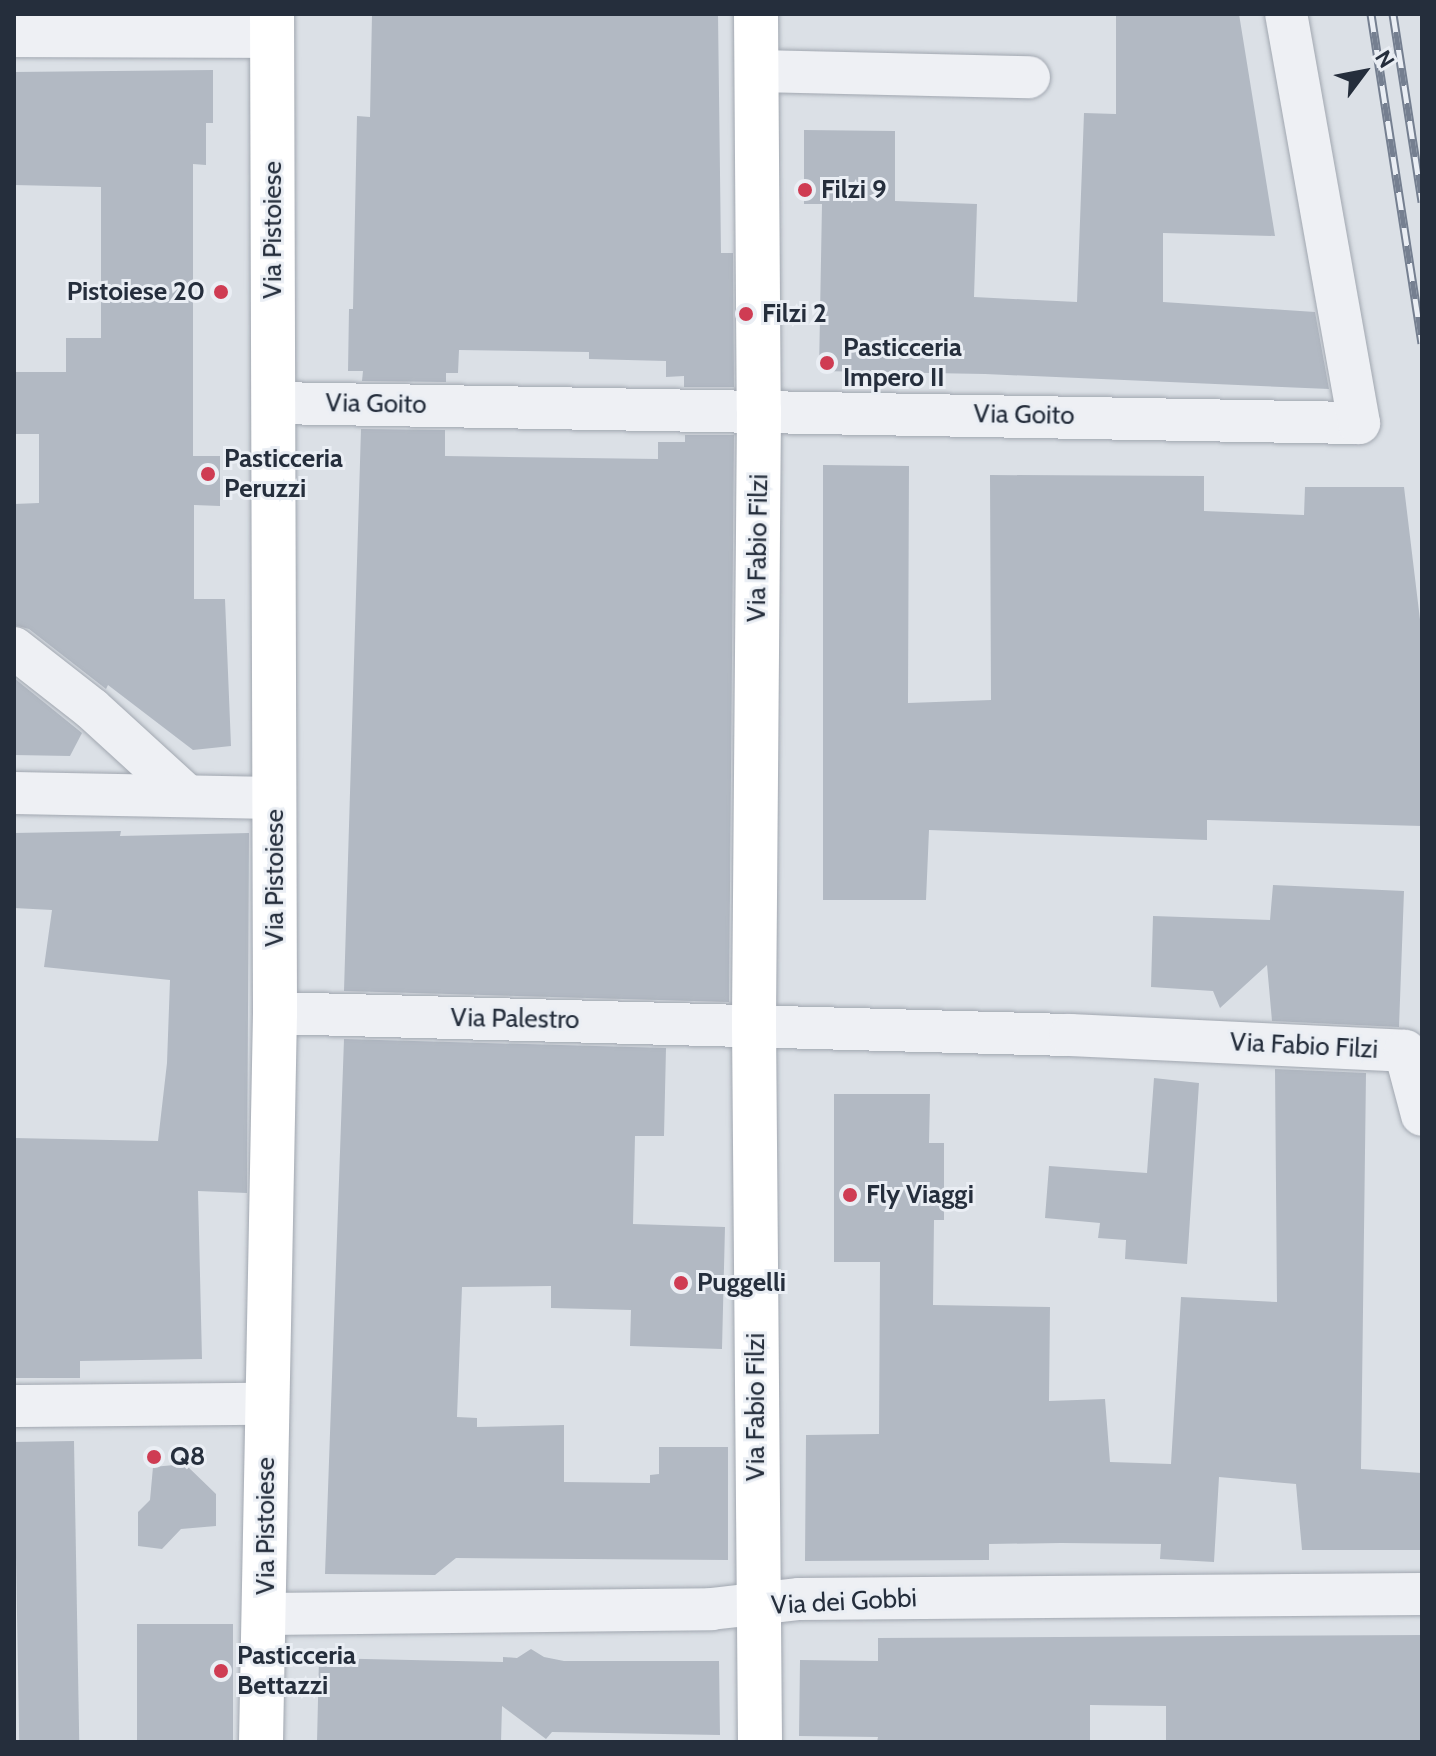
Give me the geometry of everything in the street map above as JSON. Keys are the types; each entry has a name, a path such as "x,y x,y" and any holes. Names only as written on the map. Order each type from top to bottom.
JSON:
{"street":[{"name":"Via Fabio Filzi","path":"756,14 759,410 754,1025 760,1742"},
{"name":"Via Goito","path":"274,403 1359,423 1286,14"},
{"path":"14,36 272,25"},
{"name":"Via Pistoiese","path":"261,1742 266,1614 266,1404 275,1013 272,25"},
{"path":"757,71 1029,77"},
{"path":"14,648 92,709 185,794"},
{"path":"14,793 274,798"},
{"name":"Via Palestro","path":"275,1013 754,1025"},
{"name":"Via Fabio Filzi","path":"754,1025 1207,1040 1405,1051 1422,1115"},
{"path":"14,1406 266,1404"},
{"name":"Via dei Gobbi","path":"266,1614 757,1606 799,1599 1422,1594"}],"building":[{"path":"372,14 718,14 721,253 733,253 734,387 684,387 684,376 666,377 666,361 589,359 589,352 459,350 458,373 446,373 446,382 362,381 363,371 348,371 349,309 353,309 357,116 370,117"},
{"path":"1116,14 1239,14 1275,236 1163,233 1163,302 1315,312 1329,389 985,374 819,371 822,204 804,204 804,130 895,131 895,201 977,204 974,297 1077,302 1084,113 1116,114"},
{"path":"213,70 213,123 206,123 206,165 193,164 193,456 220,456 220,506 194,505 194,599 225,599 231,746 193,750 108,685 106,689 29,629 14,625 14,504 39,503 39,434 14,434 14,372 66,372 66,338 101,338 101,187 14,185 14,72"},
{"path":"361,429 445,430 445,456 658,459 658,442 685,442 685,435 734,435 729,1002 344,991"},
{"path":"823,465 909,466 908,703 991,700 990,475 1204,476 1204,511 1304,515 1305,487 1404,487 1422,636 1422,826 1207,820 1207,840 929,830 926,900 823,900"},
{"path":"14,678 82,733 70,756 14,755"},
{"path":"121,831 120,836 249,833 247,1193 198,1191 202,1359 80,1361 80,1378 14,1378 14,1138 158,1141 167,1063 170,980 44,967 52,910 14,908 14,833"},
{"path":"1273,885 1404,891 1399,1027 1272,1021 1267,965 1220,1008 1213,991 1151,987 1153,916 1270,920"},
{"path":"344,1039 666,1048 664,1136 635,1136 633,1224 725,1227 722,1349 630,1346 631,1310 551,1308 551,1286 462,1287 457,1417 477,1418 477,1427 564,1425 564,1482 650,1483 650,1475 659,1474 659,1447 728,1447 728,1560 456,1558 435,1575 325,1574"},
{"path":"1275,1069 1366,1073 1361,1469 1422,1473 1422,1550 1302,1550 1296,1484 1219,1477 1214,1562 1160,1559 1161,1544 1061,1543 989,1544 989,1560 805,1561 806,1435 879,1434 880,1262 834,1262 834,1094 930,1094 929,1143 944,1143 944,1220 934,1220 933,1305 1050,1307 1049,1401 1105,1399 1110,1462 1171,1464 1181,1297 1277,1302"},
{"path":"1154,1078 1199,1083 1187,1264 1125,1259 1126,1240 1098,1238 1100,1223 1045,1218 1049,1166 1147,1173"},
{"path":"74,1441 79,1742 19,1742 14,1442"},
{"path":"185,1464 216,1494 216,1526 181,1529 162,1549 138,1546 138,1512 150,1500 153,1467"},
{"path":"137,1624 233,1624 233,1742 137,1742"},
{"path":"1422,1635 1422,1742 1166,1742 1166,1706 1090,1705 1090,1742 877,1742 878,1737 799,1736 800,1660 878,1661 878,1638"},
{"path":"531,1649 544,1657 564,1661 719,1661 720,1735 552,1732 546,1739 502,1706 501,1742 317,1742 319,1658 503,1662 503,1657 517,1658"}],"railway":[{"path":"1371,14 1422,343"},
{"path":"1393,14 1422,202"}],"place":[{"name":"Filzi 9","path":"805,190"},
{"name":"Pistoiese 20","path":"221,292"},
{"name":"Filzi 2","path":"746,314"},
{"name":"Pasticceria Impero II","path":"827,363"},
{"name":"Pasticceria Peruzzi","path":"208,474"},
{"name":"Fly Viaggi","path":"850,1195"},
{"name":"Puggelli","path":"681,1283"},
{"name":"Q8","path":"154,1457"},
{"name":"Pasticceria Bettazzi","path":"221,1671"}]}
